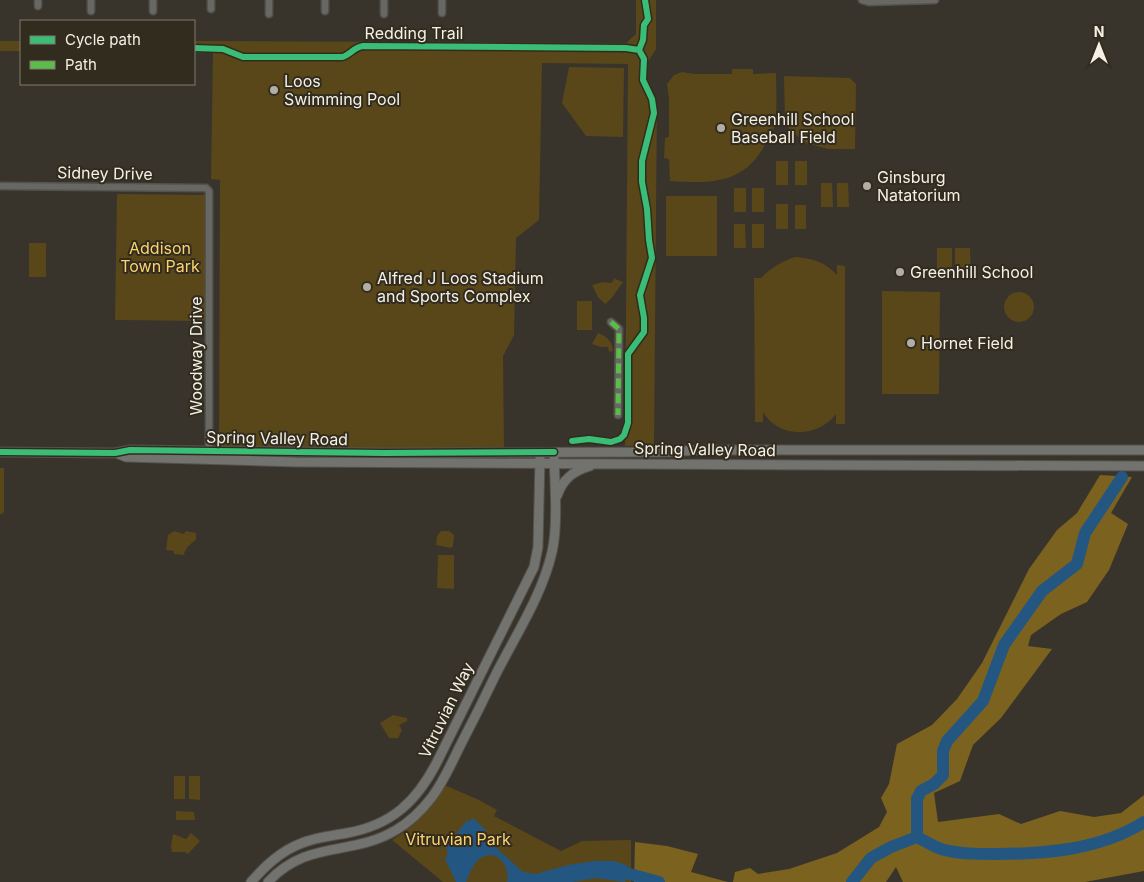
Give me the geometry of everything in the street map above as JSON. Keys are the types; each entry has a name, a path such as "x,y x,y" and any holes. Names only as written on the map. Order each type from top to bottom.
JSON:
{"main road":[{"name":"Spring Valley Road","path":"0,452 116,453 130,450 210,450 540,453 699,450 1144,450"},
{"name":"Vitruvian Way","path":"268,882 278,872 302,857 326,850 363,845 397,830 414,816 432,796 454,760 548,568 554,545 554,452"},
{"path":"668,452 669,465"},
{"name":"Spring Valley Road","path":"116,453 126,457 210,460 669,465 1144,466"},
{"name":"Vitruvian Way","path":"251,882 272,860 286,850 312,839 360,831 376,825 399,812 422,789 534,567 538,547 540,453"},
{"path":"555,503 562,483 568,477 575,471 600,463"},
{"path":"533,601 528,594 534,567"},
{"path":"484,666 497,673"},
{"path":"422,789 432,796"}],"street":[{"path":"91,0 91,11"},
{"path":"153,0 153,11"},
{"path":"211,0 211,9"},
{"path":"269,0 269,14"},
{"path":"325,0 325,11"},
{"path":"384,0 384,14"},
{"path":"442,0 442,12"},
{"path":"862,0 869,2 934,0"},
{"name":"Sidney Drive","path":"0,186 206,188 209,191"},
{"name":"Woodway Drive","path":"209,191 210,460"},
{"path":"611,322 619,329 618,415"}],"green space":[{"name":"Alfred J Loos Stadium and Sports Complex","path":"636,0 656,0 656,49 648,62 646,73 647,82 657,101 654,445 625,446 628,64 542,63 539,220 516,238 514,335 503,356 504,450 219,448 220,180 211,179 213,53 195,53 195,41 626,43 636,34"},
{"path":"0,41 20,41 20,51 0,51"},
{"path":"569,67 624,68 623,137 586,136 562,103"},
{"name":"Greenhill School Baseball Field","path":"732,69 753,69 753,74 776,73 776,114 770,136 753,162 732,176 709,182 670,181 669,159 664,158 665,138 669,137 667,84 674,75 682,72 694,74 732,74"},
{"path":"784,76 850,78 856,84 855,149 828,149 806,143 789,129 785,120"},
{"path":"776,161 788,161 788,185 776,185"},
{"path":"795,161 807,161 807,185 795,185"},
{"path":"821,183 832,183 833,207 821,207"},
{"path":"837,183 848,183 849,207 837,207"},
{"path":"734,188 746,188 746,212 734,212"},
{"path":"752,188 764,188 764,212 752,212"},
{"name":"Addison Town Park","path":"117,194 205,195 205,321 115,320"},
{"path":"666,196 717,196 717,256 666,256"},
{"path":"776,204 788,204 788,229 776,229"},
{"path":"795,205 806,205 806,229 795,229"},
{"path":"734,224 745,224 746,248 734,248"},
{"path":"752,224 764,224 764,248 752,248"},
{"path":"29,243 46,243 46,277 29,277"},
{"path":"937,248 952,248 952,274 937,274"},
{"path":"955,248 970,248 971,274 955,274"},
{"path":"795,257 807,258 818,262 828,267 837,275 837,265 845,266 845,424 836,424 836,414 819,428 799,432 788,431 779,427 770,421 763,412 763,422 755,422 754,278 761,278 777,265"},
{"path":"613,278 623,282 605,304 598,297 592,285 603,282 611,283 614,280"},
{"name":"Hornet Field","path":"882,291 940,292 939,394 882,394"},
{"path":"1019,292 1030,296 1034,307 1030,318 1019,322 1008,318 1004,307 1008,296"},
{"path":"577,301 592,301 592,330 577,330"},
{"path":"598,333 608,339 612,344 613,351 609,352 608,347 592,344"},
{"path":"0,468 4,468 4,512 2,514 0,514"},
{"path":"174,531 184,534 186,531 196,533 196,540 188,546 184,555 174,554 174,551 166,550 168,535"},
{"path":"441,531 449,531 454,535 451,548 436,545 437,536"},
{"path":"438,555 454,555 454,589 437,588"},
{"path":"393,715 407,718 407,721 399,725 402,730 398,738 389,738 380,723"},
{"path":"174,776 185,776 185,799 174,799"},
{"path":"189,776 200,776 200,800 189,799"},
{"name":"Vitruvian Park","path":"444,785 497,810 494,816 561,851 582,841 631,840 631,882 443,882 392,840 415,822"},
{"path":"176,811 194,812 195,820 176,820"},
{"path":"191,833 200,841 188,854 185,852 172,852 173,834 186,839"}],"shaded area":[{"path":"1100,475 1132,477 1111,513 1128,524 1109,570 1087,602 1061,614 1031,635 1028,646 1052,649 1001,718 973,745 960,781 934,793 938,822 999,814 1021,824 1060,811 1094,817 1121,813 1144,795 1144,871 1085,882 903,882 896,867 886,882 733,882 735,872 750,868 758,874 789,869 837,853 879,827 887,812 881,798 889,784 897,744 932,725 957,699 982,663 1029,569 1057,530 1077,513"},
{"path":"635,842 667,846 698,854 691,872 728,882 634,882"}],"water":[{"path":"473,818 486,830 485,838 523,872 536,874 568,865 595,861 613,861 627,865 625,882 596,878 572,882 507,882 508,875 504,863 495,856 490,855 484,856 476,862 466,882 456,882 445,859 448,854 446,847 467,820 469,822"}],"waterway":[{"path":"917,837 917,799 921,791 934,784 943,775 943,751 947,741 983,701 1004,645 1042,591 1077,564 1085,533 1122,477"},
{"path":"852,882 871,858 891,847 917,837 941,849 954,852 982,854 1033,853 1072,849 1109,839 1144,822"},
{"path":"610,872 626,873 659,882"}],"marked path":[{"path":"611,322 619,329 618,415"}],"cycle path":[{"path":"572,441 589,439 611,442 620,439 624,435 628,423 628,354 644,332 644,318 640,295 652,258 642,182 642,161 654,113 652,99 643,80 644,59 639,50 643,40 644,25 648,19 645,0"},
{"name":"Redding Trail","path":"195,48 223,49 243,57 342,57 363,46 626,48 639,50"},
{"path":"0,452 115,453 130,450 384,453 554,452"}],"place":[{"name":"Loos Swimming Pool","path":"274,90"},
{"name":"Greenhill School Baseball Field","path":"721,128"},
{"name":"Ginsburg Natatorium","path":"867,186"},
{"name":"Greenhill School","path":"900,272"},
{"name":"Alfred J Loos Stadium and Sports Complex","path":"367,287"},
{"name":"Hornet Field","path":"911,343"}]}
